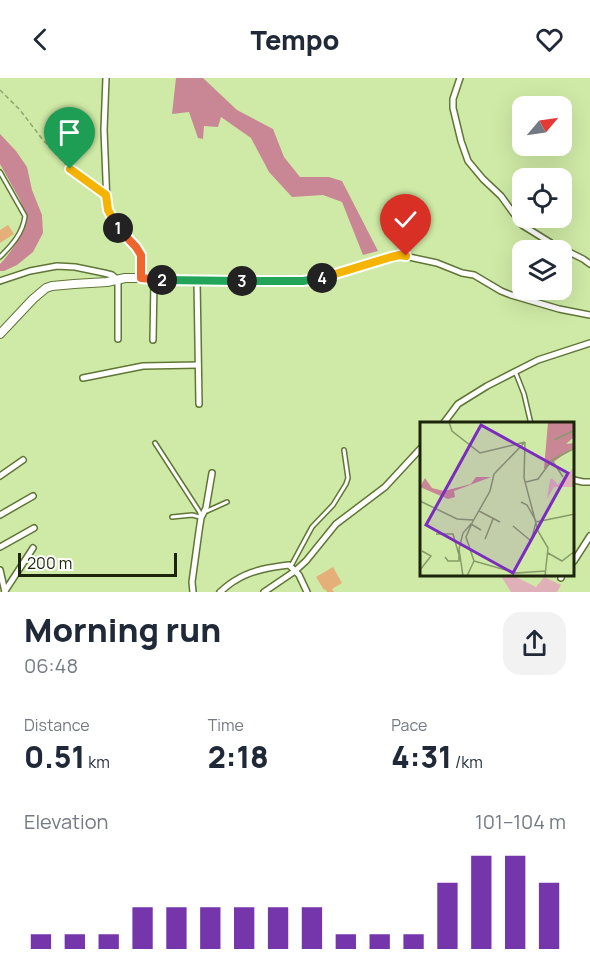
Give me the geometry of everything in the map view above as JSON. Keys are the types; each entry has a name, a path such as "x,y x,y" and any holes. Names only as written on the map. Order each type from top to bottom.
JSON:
{"street":[{"path":"106,78 104,130 108,210 141,255 141,278"},
{"path":"460,78 453,99 453,108 468,161 501,195 522,225 590,264"},
{"path":"0,334 33,299 52,286 130,278 311,280 325,278 400,255 437,263 480,278 511,295 590,315"},
{"path":"0,281 30,271 57,266 104,273 118,280"},
{"path":"118,280 118,339"},
{"path":"153,340 154,280"},
{"path":"197,280 199,404"},
{"path":"447,422 458,404 515,370 590,343"},
{"path":"83,378 143,366 198,365"},
{"path":"264,592 306,561 330,530 386,487 420,449"},
{"path":"0,476 23,460"},
{"path":"193,592 192,582 201,518 205,512 212,472"},
{"path":"575,481 590,483"},
{"path":"0,515 33,496"},
{"path":"0,547 34,528"},
{"path":"575,558 590,536"},
{"path":"5,592 33,548"},
{"path":"220,592 234,580 246,575 285,565 293,569 302,579 307,592"},
{"path":"0,570 5,592"}],"lane":[{"path":"0,172 25,216 21,232 0,257"},
{"path":"515,370 531,422"},
{"path":"155,443 199,511 201,518"},
{"path":"293,569 308,532 333,505 346,484 348,478 344,450"},
{"path":"205,512 227,502"},
{"path":"172,518 192,515 201,518"}],"path":[{"path":"0,90 70,169 106,195"}],"shaded area":[{"path":"176,78 203,78 237,110 273,129 284,157 300,177 329,177 342,181 378,251 363,255 342,202 323,195 292,197 269,172 251,138 221,117 218,127 204,126 203,139 198,138 189,112 172,114"},
{"path":"0,134 27,167 32,190 42,215 43,233 33,252 17,265 4,271 0,271 0,264 16,243 27,219 20,200 0,164"},
{"path":"502,577 516,577 536,587 544,577 561,585 557,592 511,592"}],"building":[{"path":"8,225 14,234 0,243 0,230"},
{"path":"333,567 342,583 332,589 334,592 327,592 316,577"}],"route":[{"path":"70,169 106,195 108,210 114,221 141,255 141,278 154,280 311,280 325,278 391,257 406,256"}]}
